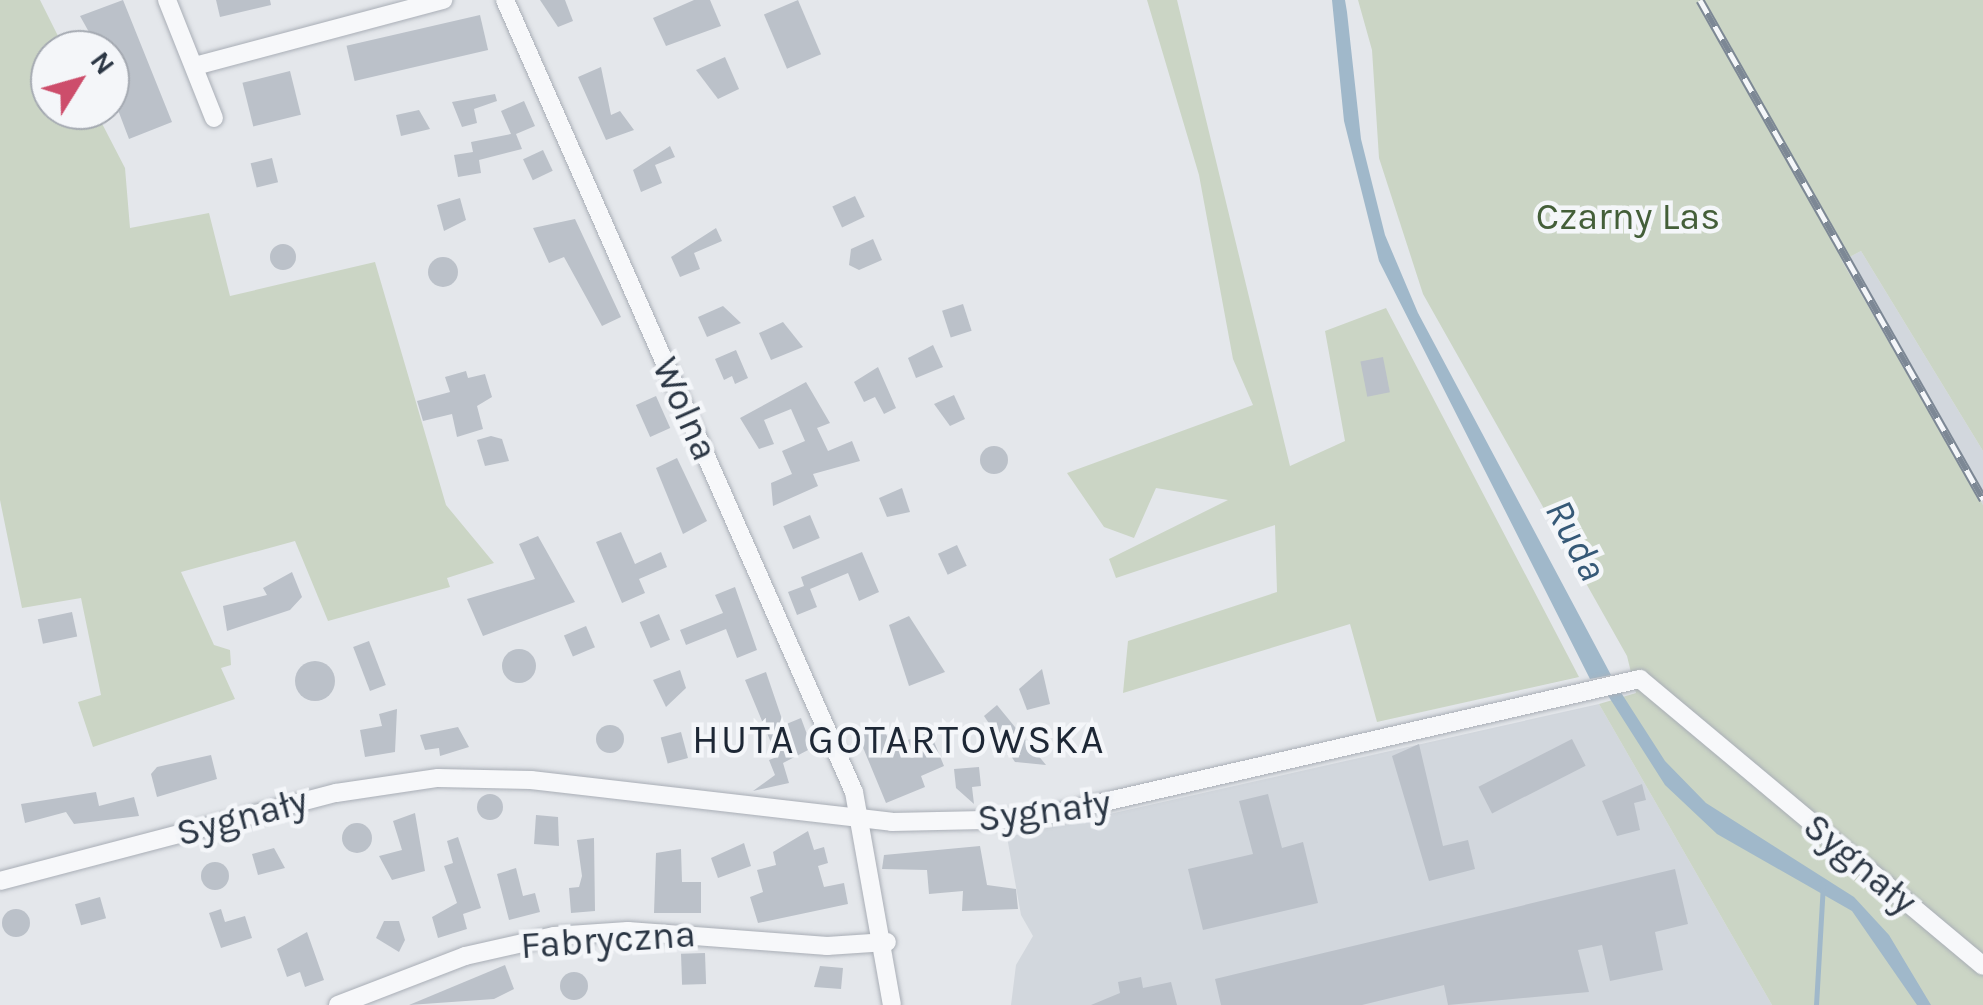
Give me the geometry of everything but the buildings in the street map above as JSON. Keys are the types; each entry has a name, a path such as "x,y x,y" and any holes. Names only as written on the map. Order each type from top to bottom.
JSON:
{"street":[{"path":"167,0 214,118"},
{"path":"195,66 443,0"},
{"name":"Wolna","path":"505,0 862,819"},
{"name":"Sygnały","path":"0,881 336,793 417,780 531,780 862,819 1030,819 1095,808 1631,679 1660,689 1983,966"},
{"path":"862,819 886,942 892,1005"},
{"name":"Fabryczna","path":"338,1005 465,956 554,936 628,931 827,946 886,942"}],"shaded area":[{"path":"1861,251 1983,451 1983,505 1842,261"},
{"path":"1599,704 1772,1005 1011,1005 1016,965 1033,936 1021,915 1007,837"}],"green space":[{"path":"0,0 40,0 55,30 30,30 30,130 105,130 125,168 130,228 209,213 230,296 375,262 446,505 494,563 447,578 450,587 328,621 295,541 181,572 214,645 230,650 231,665 221,668 235,699 93,747 78,702 101,695 81,598 22,608 0,500"},
{"path":"1147,0 1177,0 1290,466 1345,441 1325,331 1386,308 1579,677 1377,722 1350,624 1123,693 1128,641 1277,592 1275,525 1116,578 1109,559 1228,500 1156,488 1134,538 1104,527 1067,473 1253,405 1233,359 1199,175"},
{"name":"Czarny Las","path":"1358,0 1983,0 1983,451 1861,251 1842,261 1983,505 1983,1005 1772,1005 1599,704 1636,693 1627,656 1423,294 1379,158 1372,50"}],"water":[{"path":"1332,0 1345,0 1361,139 1385,235 1418,313 1611,675 1590,679 1379,261 1344,121"},
{"path":"1620,691 1665,761 1706,803 1854,897 1889,935 1931,1005 1917,1005 1852,911 1717,834 1665,785 1607,694"}],"waterway":[{"path":"1816,1005 1823,883"}],"railway":[{"path":"1700,0 1983,499"}],"district":[{"name":"HUTA GOTARTOWSKA","path":"899,740"}],"water label":[{"name":"Ruda","path":"1576,540"}]}
